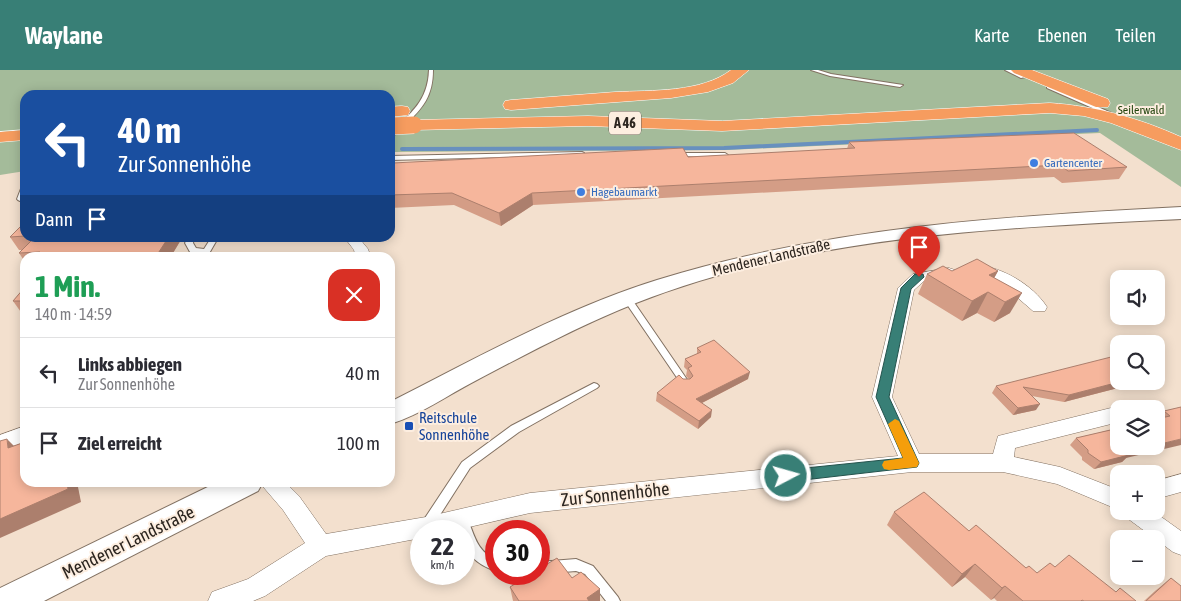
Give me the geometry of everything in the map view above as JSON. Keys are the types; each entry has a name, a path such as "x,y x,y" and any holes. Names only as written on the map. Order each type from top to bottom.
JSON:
{"highway":[{"name":"A 46","path":"492,106 671,93 708,87 728,80 740,70"},
{"path":"1019,70 1081,98 1181,138"},
{"path":"395,121 425,110 463,108"},
{"name":"A 46","path":"395,122 414,125 588,122 722,126 1075,108 1126,120 1181,144"},
{"path":"0,137 20,135"},
{"path":"0,148 20,146"}],"main road":[{"name":"Mendener Landstraße","path":"395,412 567,324 718,268 832,242 929,229 1023,221 1181,213"},
{"name":"Mendener Landstraße","path":"9,601 238,487"}],"street":[{"path":"912,463 882,397 906,288 919,277 983,269 1001,274 1039,307"},
{"path":"395,406 420,400"},
{"path":"1003,463 1005,442 1110,416"},
{"path":"0,443 20,436"},
{"name":"Zur Sonnenhöhe","path":"458,520 530,503 912,463 1003,463 1060,476 1110,496"},
{"path":"1165,487 1181,483"},
{"path":"275,487 291,503 321,546"},
{"path":"1148,520 1181,544"},
{"name":"Zur Sonnenhöhe","path":"221,601 256,588 321,546 410,530"}],"lane":[{"path":"395,121 427,99 431,89 430,70"},
{"path":"813,70 900,85"},
{"path":"1007,70 1081,98 1126,120"},
{"path":"395,158 587,154"},
{"path":"665,154 734,154"},
{"path":"189,242 193,250 197,252"},
{"path":"628,300 685,383"},
{"path":"430,520 447,491 466,465 515,429 594,386"},
{"path":"462,519 475,553 481,560 485,561"},
{"path":"550,567 576,565 590,570 614,601"}],"green space":[{"name":"Seilerwald","path":"0,70 1181,70 1181,187 1100,133 728,150 395,152 395,90 20,90 20,172 0,175"}],"building":[{"path":"1074,133 1127,167 1068,171 1060,165 532,193 499,213 452,193 395,195 395,163 683,148 688,157 855,148 849,142"},
{"path":"20,227 20,236 10,237"},
{"path":"30,242 165,242 159,252 20,252"},
{"path":"977,259 998,271 989,275 1022,293 1005,302 988,292 972,301 927,274 943,266 952,271"},
{"path":"20,293 20,301 13,301"},
{"path":"714,340 750,372 696,399 712,410 699,421 657,393 679,375 683,379 690,379 693,376 688,368 692,366 685,359 701,352 697,348"},
{"path":"1110,357 1110,384 1069,395 1023,387 1040,404 1018,408 996,386"},
{"path":"1181,407 1181,439 1165,443 1165,417 1170,416 1165,411"},
{"path":"1110,430 1110,455 1129,455 1101,462 1088,453 1088,450 1076,438"},
{"path":"7,439 8,448 20,444 20,487 68,487 68,489 0,519 0,441"},
{"path":"924,492 969,531 976,525 1026,568 1029,566 1037,573 1050,563 1055,567 1069,555 1116,592 1120,588 1136,601 1023,601 1005,586 1002,588 975,564 962,574 894,512"},
{"path":"557,558 572,578 581,572 600,589 587,598 589,601 519,601 510,587 513,585 550,585 550,562"},
{"path":"1171,578 1181,586 1181,601 1146,601 1165,585"}],"waterway":[{"path":"402,149 724,148 1097,130"}],"slow traffic":[{"path":"889,465 912,463 895,424"}],"place":[{"name":"Gartencenter","path":"1034,163"},
{"name":"Hagebaumarkt","path":"581,192"},
{"name":"Reitschule Sonnenhöhe","path":"409,426"}],"route":[{"path":"786,476 912,463 882,397 906,288 919,277"}]}
